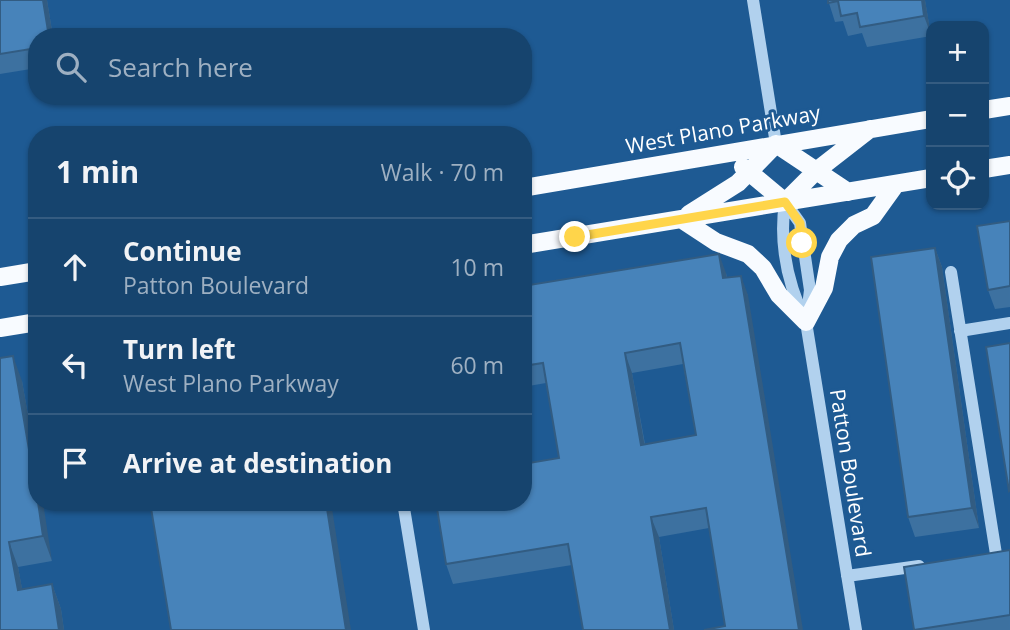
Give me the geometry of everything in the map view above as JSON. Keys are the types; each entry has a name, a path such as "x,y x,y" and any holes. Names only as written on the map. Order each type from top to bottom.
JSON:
{"main road":[{"path":"989,109 1010,106"},
{"name":"West Plano Parkway","path":"532,186 926,120"},
{"path":"785,202 816,171 871,128"},
{"path":"681,219 738,183 776,144 848,192"},
{"path":"719,154 751,172 785,202"},
{"path":"989,168 1010,164"},
{"path":"532,244 926,179"},
{"path":"681,219 716,242 748,254 763,268 779,295 806,322 824,288 830,257 839,240 854,225 873,216 896,184"},
{"path":"0,277 28,272"},
{"path":"0,328 28,323"}],"street":[{"path":"753,0 776,144"},
{"name":"Patton Boulevard","path":"785,202 782,225 792,293 806,322 856,630"},
{"path":"951,272 989,555 1010,552"},
{"path":"960,331 1010,323"},
{"path":"404,511 424,630"},
{"path":"847,576 931,564"}],"building":[{"path":"0,0 43,0 48,28 28,28 28,49 0,54"},
{"path":"828,0 922,0 924,16 860,27 857,13 841,16 838,1 828,3"},
{"path":"1010,221 1010,286 988,290 977,226"},
{"path":"935,248 972,508 908,517 871,257"},
{"path":"719,254 723,278 741,276 799,630 704,630 725,626 706,508 651,517 670,630 583,630 568,544 446,564 437,511 532,511 532,462 559,458 543,363 532,365 532,285","holes":["680,343 696,435 641,445 625,353"]},
{"path":"1010,343 1010,490 1009,491 986,347"},
{"path":"13,356 28,444 28,511 39,511 43,536 9,542 18,590 52,584 59,630 0,630 0,358"},
{"path":"151,511 327,511 346,630 171,630"},
{"path":"1010,550 1010,615 914,630 904,567"}],"route":[{"path":"575,237 785,202 800,223 802,243"}]}
